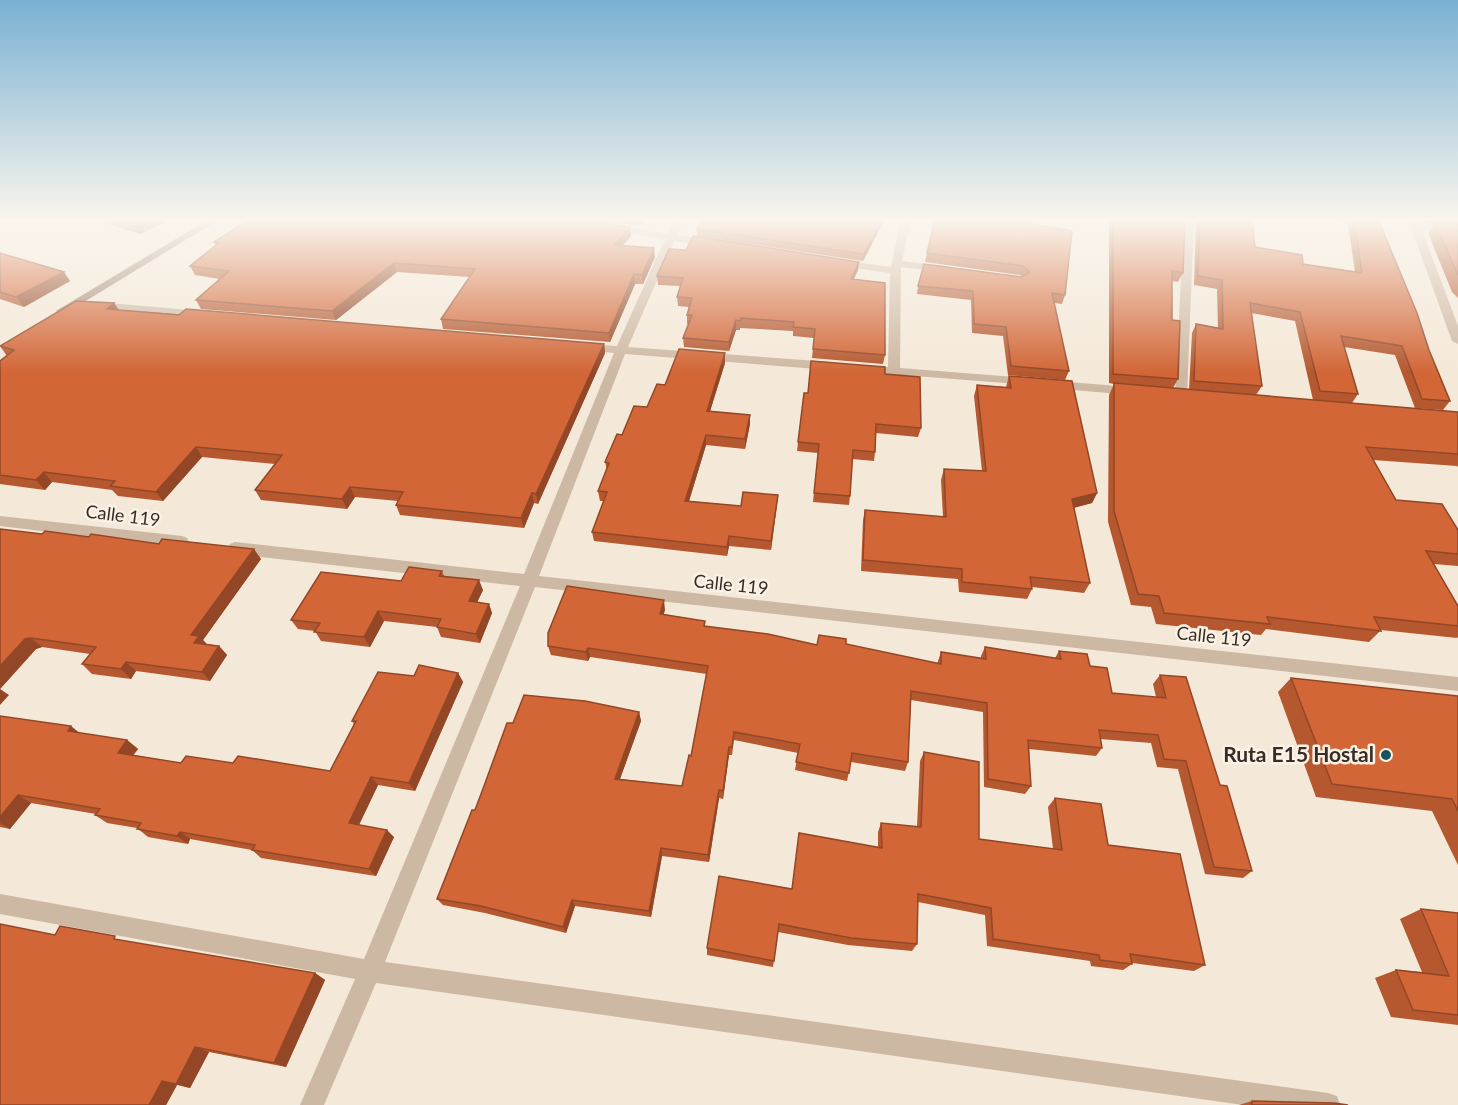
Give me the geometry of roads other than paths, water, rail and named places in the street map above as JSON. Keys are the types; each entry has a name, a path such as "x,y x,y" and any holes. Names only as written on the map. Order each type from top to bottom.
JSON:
{"street":[{"path":"56,314 129,271"},
{"path":"312,1105 370,970 655,271"},
{"path":"894,371 896,271"},
{"path":"951,271 958,271"},
{"path":"1181,396 1187,271"},
{"path":"1432,271 1458,341"},
{"path":"74,303 217,315"},
{"path":"573,346 1146,393"},
{"name":"Calle 119","path":"0,521 200,544"},
{"name":"Calle 119","path":"224,547 1458,684"},
{"path":"0,904 370,970 1328,1105"}],"place":[{"name":"Ruta E15 Hostal","path":"1386,755"}]}
